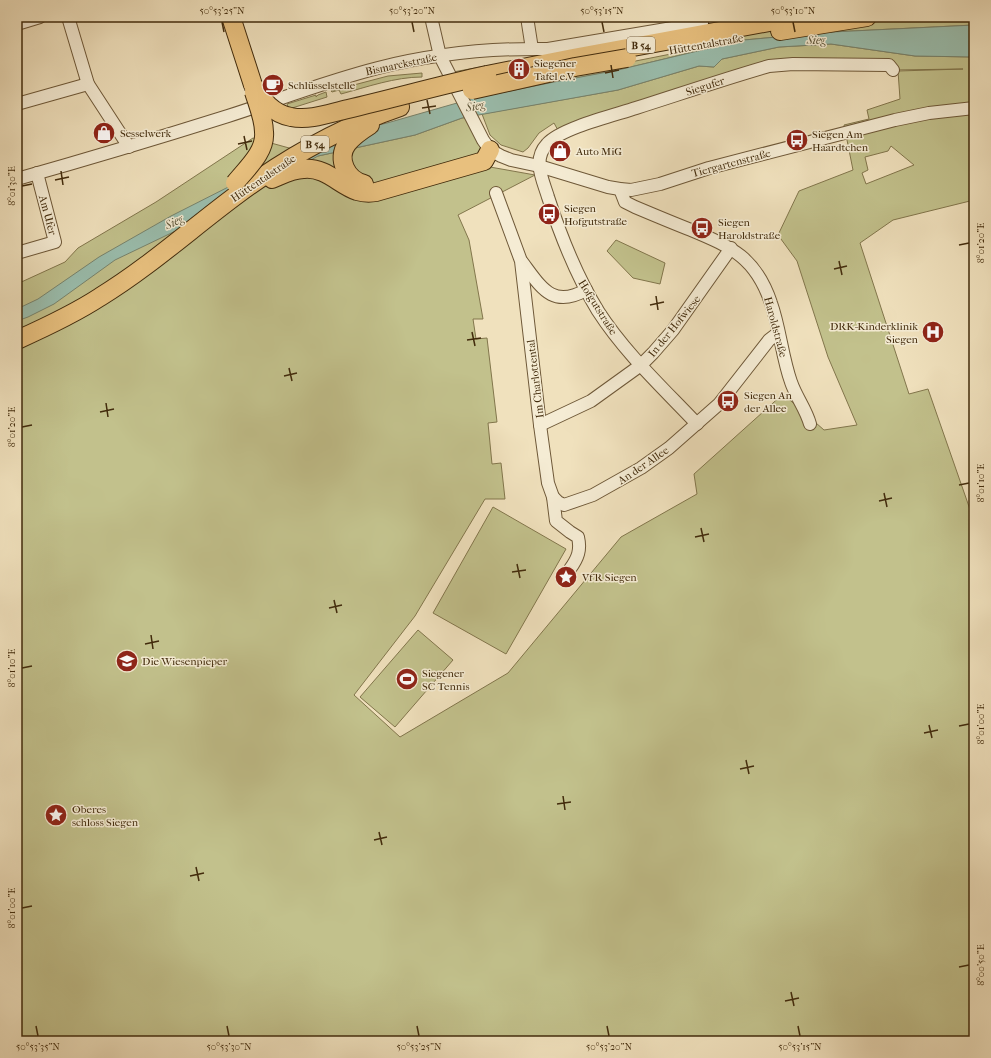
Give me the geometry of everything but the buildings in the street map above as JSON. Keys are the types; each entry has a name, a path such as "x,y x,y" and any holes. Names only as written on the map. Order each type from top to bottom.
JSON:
{"highway":[{"path":"231,17 253,85 263,126 264,139 259,153 236,188"},
{"name":"Hüttentalstraße","path":"17,340 46,327 100,298 134,274 281,151 335,121 487,75 796,17"},
{"name":"Hüttentalstraße","path":"392,104 467,91 575,67 867,17"},
{"path":"253,85 260,96 276,111 290,117 297,118 312,118 392,104"},
{"path":"343,177 345,148 348,143 392,104"},
{"path":"236,188 304,169 317,170 343,177 356,191 376,192 484,161 490,150"},
{"name":"Hüttentalstraße","path":"17,329 58,309 94,288 236,188"}],"street":[{"path":"17,24 40,17"},
{"path":"68,17 88,84 129,147"},
{"path":"225,17 255,107"},
{"path":"431,17 440,56 478,130 490,150"},
{"path":"526,17 532,49"},
{"name":"Bismarckstraße","path":"17,179 129,147 371,70 454,53 548,49 676,23 702,23"},
{"name":"Siegufer","path":"538,166 540,156 547,143 560,134 588,123 769,66 793,64 889,64 893,70"},
{"path":"17,104 88,84"},
{"name":"Tiergartenstraße","path":"490,150 511,160 620,189 641,189 709,168 909,116 974,108"},
{"name":"Hofgutstraße","path":"538,166 564,244 586,290 598,310 611,330 641,365 697,424"},
{"name":"Am Ufer","path":"17,252 55,242 37,173"},
{"name":"Haroldstraße","path":"620,189 625,202 635,208 720,242 740,255 753,268 766,290 772,304 791,383 807,414 810,424"},
{"name":"Im Charlottental","path":"496,193 522,261 540,425 548,483 553,496"},
{"name":"In der Hofwiese","path":"540,425 591,401 641,365 673,330 731,248"},
{"name":"Im Charlottental","path":"522,261 545,291 557,297 577,295 586,290"},
{"name":"An der Allee","path":"553,496 558,502 564,505 593,495 641,468 669,448 719,404 769,340 778,333"},
{"path":"553,496 556,520 570,532 578,536 580,545 578,559 570,569"}],"shaded area":[{"path":"774,17 974,17 974,25 832,32 744,40 618,70 468,100 453,72 686,30","holes":["682,33 686,51 550,78"]},
{"path":"831,44 915,56 974,57 974,200 893,220 860,243 909,394 928,389 973,518 974,1041 17,1041 17,284 65,262 78,248 156,202 253,138 318,156 415,135 462,118 476,116 490,167 535,175 458,215 469,240 483,319 473,319 476,339 487,338 497,422 488,423 492,464 501,463 505,499 485,499 415,616 354,695 400,737 508,673 621,537 697,494 694,474 783,394 824,430 857,425 828,357 797,261 778,235 799,191 853,170 844,125 869,119 867,110 900,99 898,71 963,69 893,70 793,64 560,134 554,123 539,133 528,148 523,152 501,145 490,135 482,114 618,90 699,66 714,67 722,59 779,47","holes":["891,146 914,165 866,184 862,173 868,170 865,157 888,151"]},
{"path":"422,73 422,77 412,77 391,81 341,94 339,90 331,91 388,76"},
{"path":"326,92 327,97 289,109 287,104 316,95 316,97"},
{"path":"616,240 665,263 660,284 633,278 607,251"},
{"path":"493,507 566,549 506,654 433,613"},
{"name":"Siegener SC Tennis","path":"418,630 453,660 395,727 360,697"}],"water":[{"name":"Sieg","path":"974,25 974,57 915,56 831,44 779,47 722,59 714,67 699,66 618,90 462,118 415,135 318,156 238,201 115,260 54,304 17,321 17,309 38,299 99,257 171,216 252,175 315,140 387,123 471,99 618,70 744,40 832,32"}],"place":[{"name":"Siegener Tafel e.V.","path":"519,69"},
{"name":"Schlüsselstelle","path":"273,85"},
{"name":"Sesselwerk","path":"104,133"},
{"name":"Siegen Am Haardtchen","path":"797,140"},
{"name":"Auto MiG","path":"560,151"},
{"name":"Siegen Hofgutstraße","path":"549,214"},
{"name":"Siegen Haroldstraße","path":"702,228"},
{"name":"DRK-Kinderklinik Siegen","path":"933,332"},
{"name":"Siegen An der Allee","path":"728,401"},
{"name":"VfR Siegen","path":"566,577"},
{"name":"Die Wiesenpieper","path":"127,661"},
{"name":"Siegener SC Tennis","path":"407,679"},
{"name":"Oberes schloss Siegen","path":"56,815"}]}
